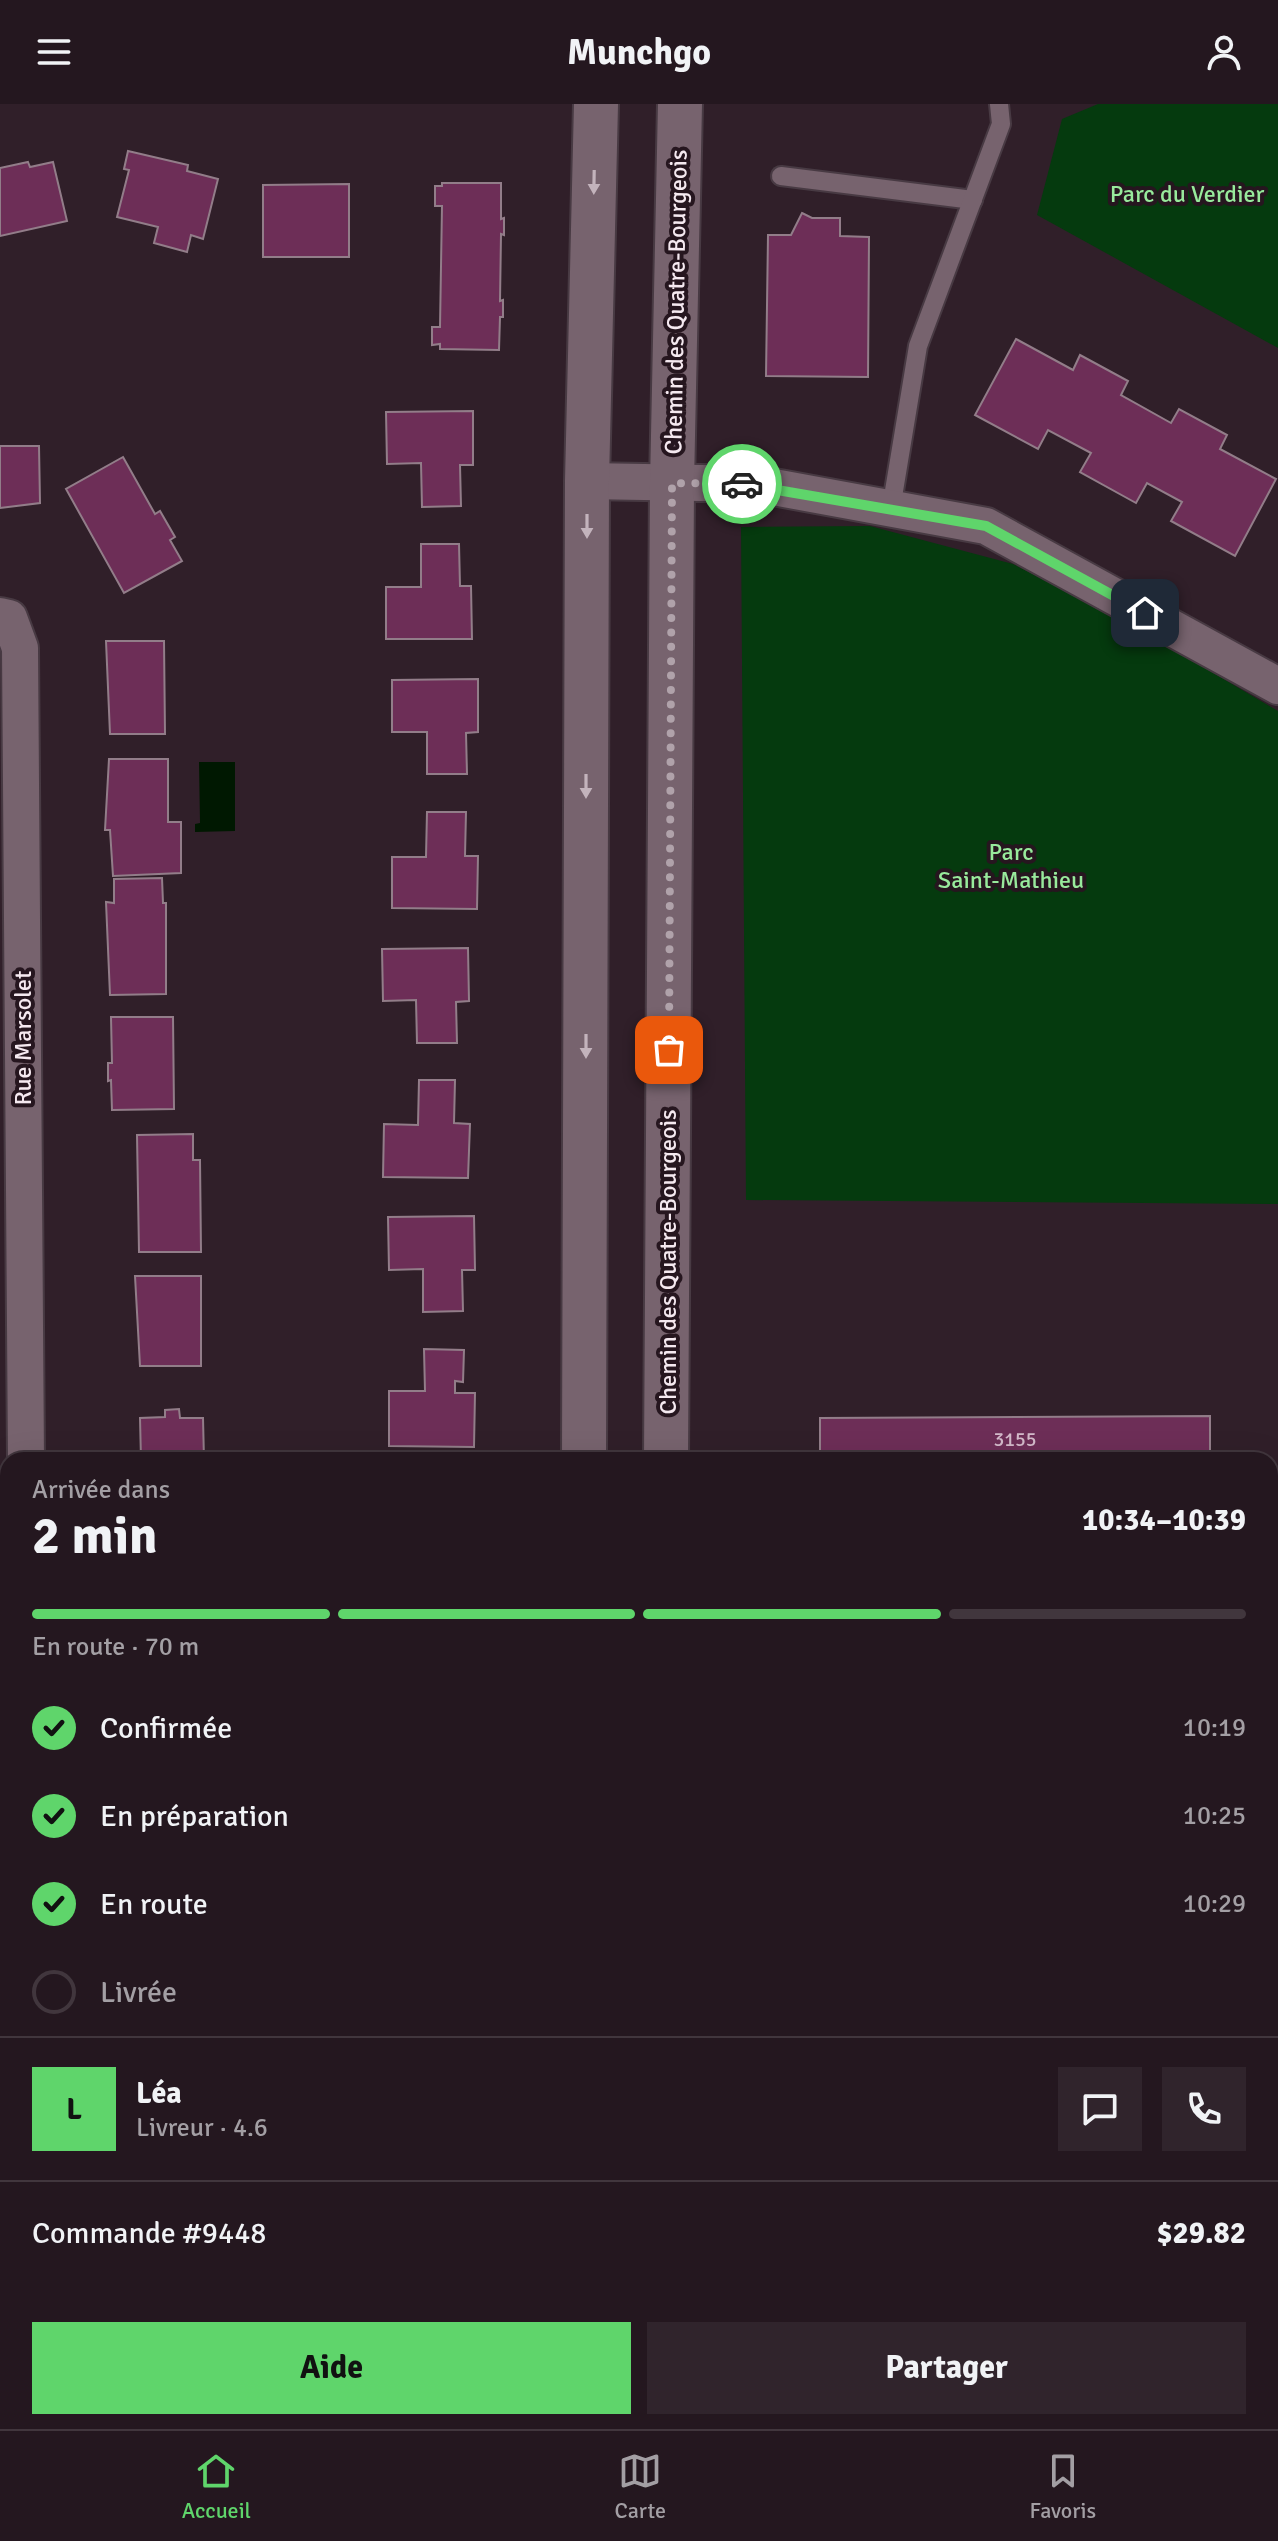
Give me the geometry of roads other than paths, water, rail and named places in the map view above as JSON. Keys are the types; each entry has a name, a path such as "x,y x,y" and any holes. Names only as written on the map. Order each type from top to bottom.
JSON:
{"main road":[{"path":"584,1452 587,481 596,104"},
{"name":"Chemin des Quatre-Bourgeois","path":"666,1452 672,483 680,104"}],"street":[{"path":"587,481 757,484 986,526 1278,686"},
{"name":"Rue Marsolet","path":"5,617 20,648 26,1452"}],"lane":[{"path":"891,509 918,346 1001,124 999,104"},
{"path":"781,176 973,200"}],"park label":[{"name":"Parc du Verdier","path":"1187,194"},
{"name":"Parc Saint-Mathieu","path":"1011,866"}]}
